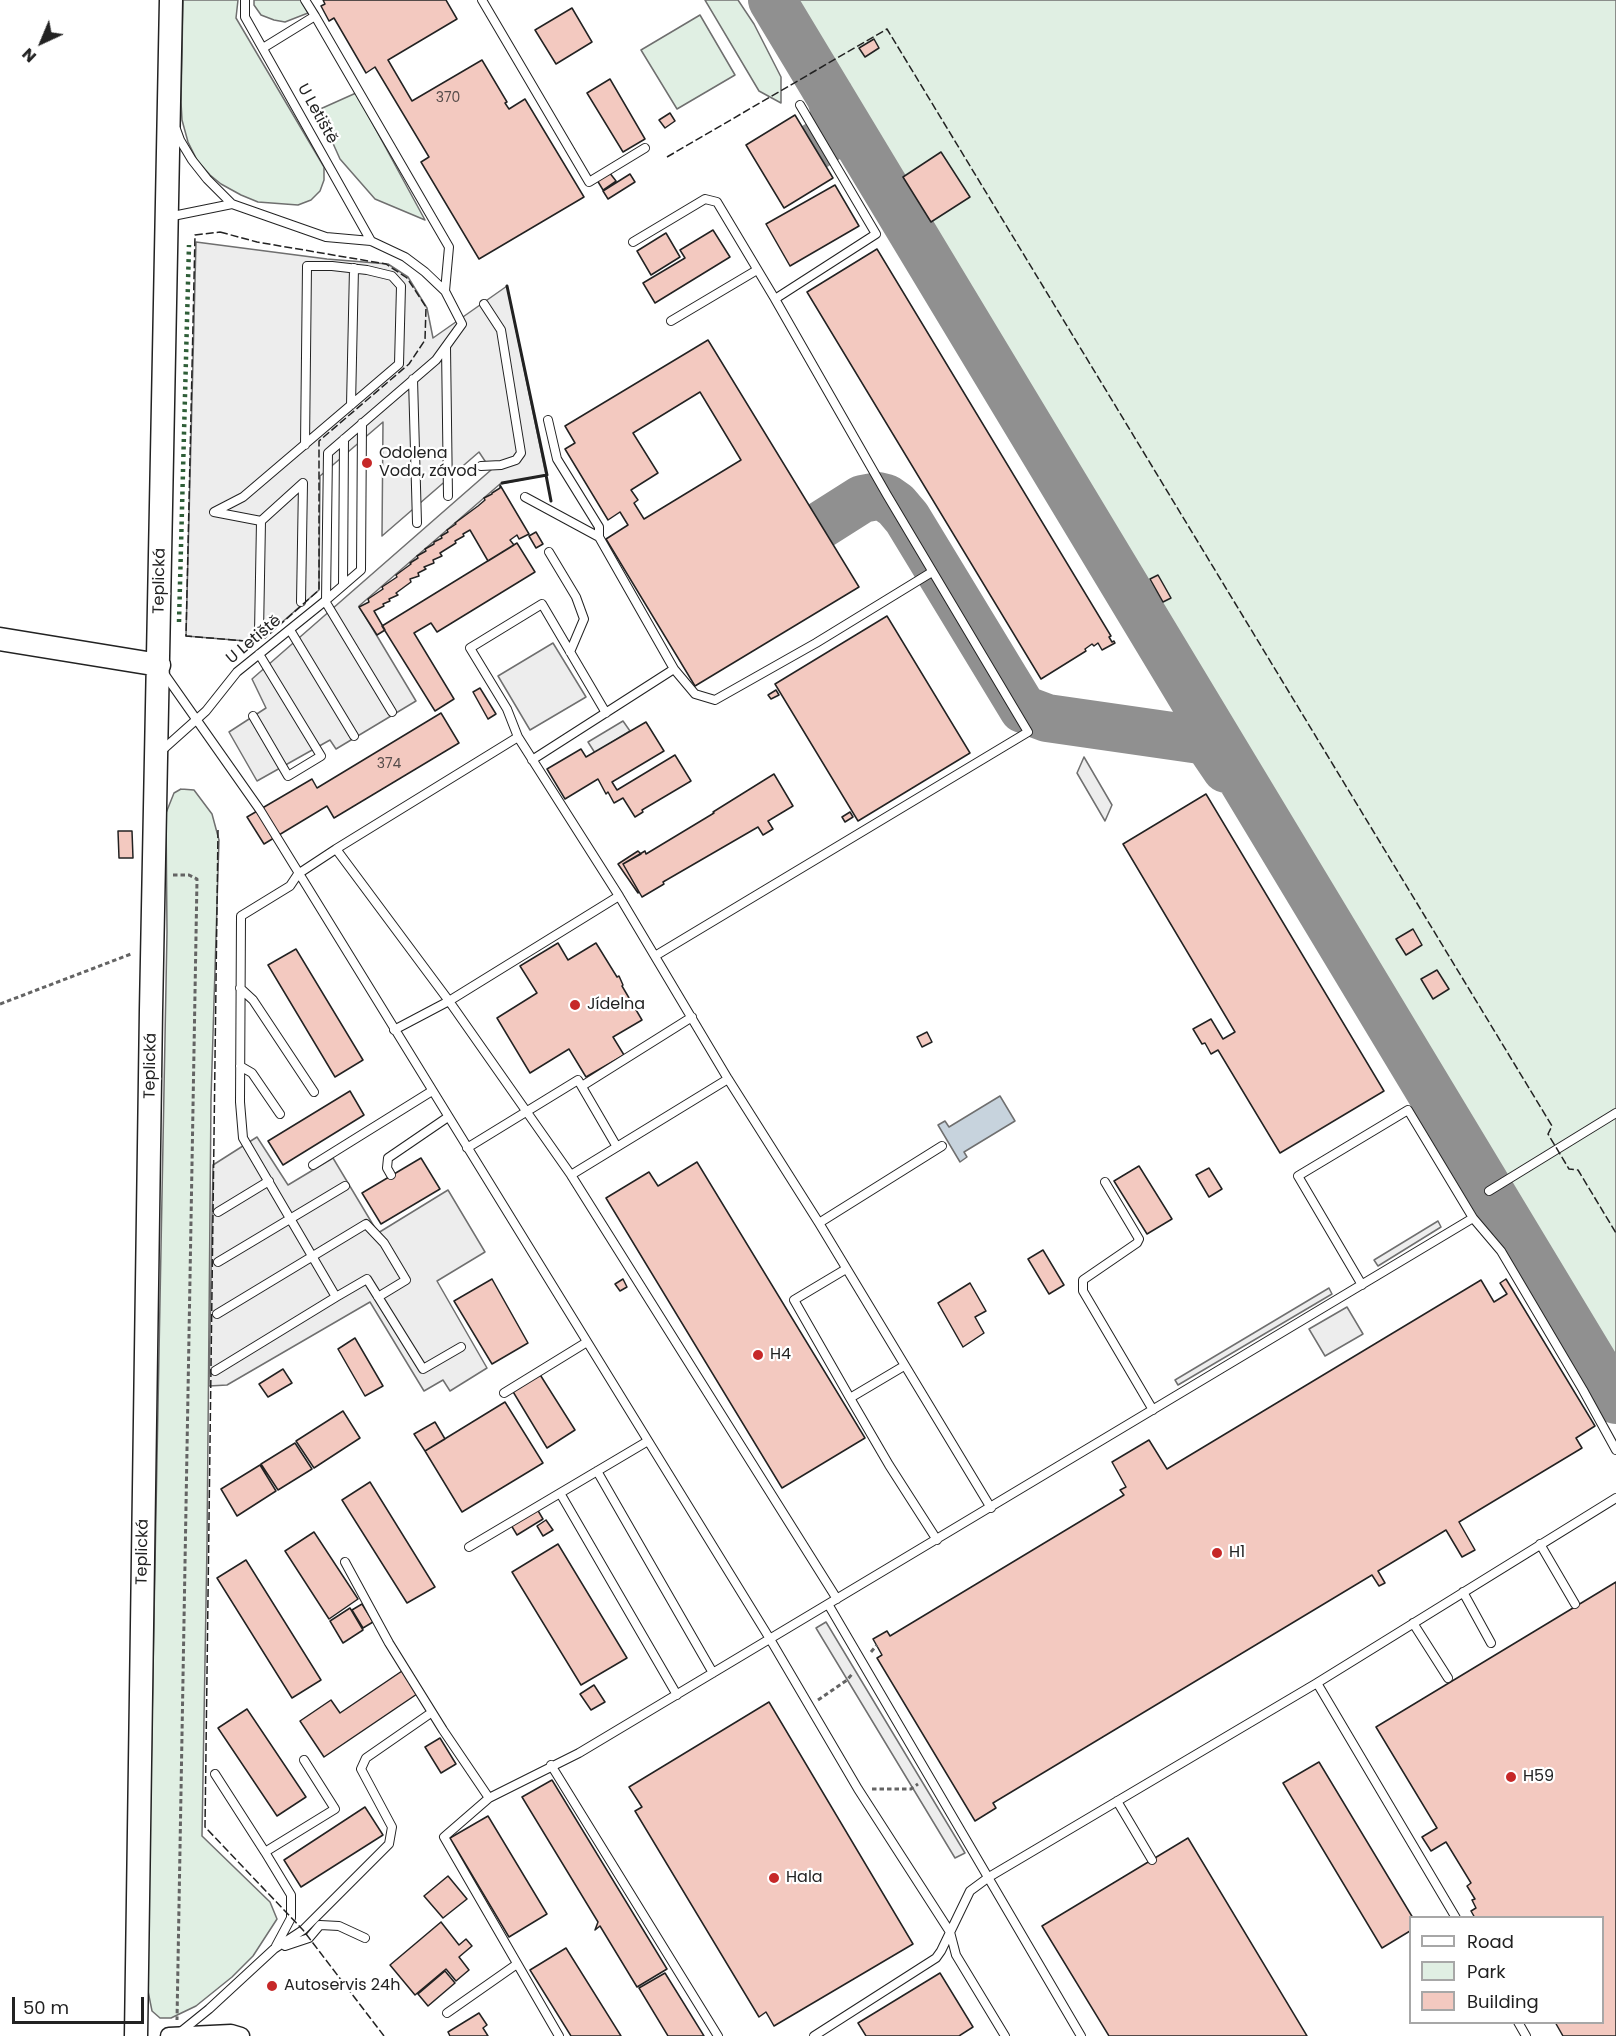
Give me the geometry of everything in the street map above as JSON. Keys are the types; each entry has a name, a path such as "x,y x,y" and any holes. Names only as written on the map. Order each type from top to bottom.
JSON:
{"main road":[{"name":"Teplická","path":"136,2036 151,1022 171,0"},
{"path":"0,639 159,665"}],"street":[{"path":"174,2036 231,2033 242,2036"}],"lane":[{"name":"U Letiště","path":"245,0 245,17 371,241"},
{"path":"305,0 449,247 445,291"},
{"path":"482,0 589,182 645,148"},
{"path":"262,48 315,16"},
{"path":"170,105 180,140 192,160 232,204 326,237 371,241 405,257 445,291 462,324 436,360 328,453 326,601 392,712"},
{"path":"775,299 876,234 800,105"},
{"path":"633,242 705,200 717,202 932,572 1028,732 655,956"},
{"path":"167,217 232,204"},
{"path":"261,521 214,512 243,497 351,405 399,364 401,286 392,276 354,268 307,266 304,445"},
{"path":"351,405 354,268"},
{"path":"671,321 757,270"},
{"path":"481,466 501,465 516,460 521,453 501,330 484,304"},
{"path":"446,347 448,496"},
{"path":"413,380 417,523"},
{"path":"548,420 557,459 599,527 599,537 674,669 694,694 715,700 816,643 932,572"},
{"name":"U Letiště","path":"157,755 196,720 237,672 361,570 362,423"},
{"path":"343,585 344,439"},
{"path":"259,633 261,521 303,483 301,602"},
{"path":"525,497 599,537"},
{"path":"549,552 576,597 584,619 570,652"},
{"path":"606,712 542,604 470,648 507,709 518,737 619,896 728,1079 819,1223 991,1508"},
{"path":"290,630 354,735"},
{"path":"254,716 288,776 321,756 259,654"},
{"path":"159,665 260,810 770,1639 858,1789 950,1932 956,1955 1005,2036"},
{"path":"532,760 674,669"},
{"path":"336,1297 243,1138 240,1102 241,916 290,886 298,874 336,849 518,737"},
{"path":"336,849 449,1000 571,1175 837,1599"},
{"path":"394,1030 449,1000 619,896"},
{"path":"240,988 253,1000 314,1092"},
{"path":"582,1086 692,1017"},
{"path":"240,1066 252,1073 280,1114"},
{"path":"571,1175 728,1079"},
{"path":"467,1148 578,1080 616,1147"},
{"path":"312,1165 432,1091"},
{"path":"1362,1284 1298,1176 1408,1110 1473,1218 1501,1251 1616,1450"},
{"path":"1489,1191 1616,1113"},
{"path":"391,1175 387,1168 388,1158 448,1118"},
{"path":"819,1223 942,1146"},
{"path":"218,1212 269,1181"},
{"path":"1105,1182 1139,1239 1137,1243 1083,1280 1083,1291 1153,1410"},
{"path":"218,1262 345,1186"},
{"path":"558,2036 444,1837 489,1798 579,1753 1473,1218"},
{"path":"217,1314 366,1224 384,1243 406,1280 378,1297"},
{"path":"846,1269 794,1300 889,1465 937,1540"},
{"path":"215,1371 367,1279 423,1370 461,1347"},
{"path":"504,1393 587,1342"},
{"path":"850,1398 904,1366"},
{"path":"469,1546 648,1441"},
{"path":"597,1471 713,1673"},
{"path":"560,1493 677,1695"},
{"path":"814,2036 826,2033 936,1958 970,1891 988,1877 1317,1683 1616,1498"},
{"path":"1540,1544 1575,1604"},
{"path":"345,1562 389,1643 489,1798"},
{"path":"1463,1592 1491,1643"},
{"path":"828,1604 1081,2036"},
{"path":"1413,1623 1448,1678"},
{"path":"1317,1683 1455,1916"},
{"path":"174,2036 209,2009 274,1949 303,1930 389,1844 392,1827 361,1769 366,1758 428,1715"},
{"path":"265,1852 335,1809 304,1760"},
{"path":"551,1766 718,2036"},
{"path":"215,1774 291,1895 291,1918 274,1949"},
{"path":"1117,1801 1152,1860"},
{"path":"274,1949 309,1938 320,1925 339,1926 365,1938"},
{"path":"447,2013 517,1964"}],"path":[{"path":"155,876 189,875 197,879 174,2036"},
{"path":"0,1004 131,954 132,943"},
{"path":"809,1706 847,1680 877,1645"},
{"path":"858,1789 911,1789 930,1776"}],"green space":[{"path":"183,0 238,0 236,18 324,167 324,180 320,191 311,200 298,205 258,202 221,184 197,160 188,142 182,120"},
{"path":"254,0 301,0 308,13 285,22 274,20 261,15 254,5"},
{"path":"705,0 738,0 754,24 781,77 781,103 759,91"},
{"path":"796,0 1616,0 1616,1360"},
{"path":"700,15 735,75 677,109 641,50"},
{"path":"356,93 425,220 375,199 340,159 318,110"},
{"path":"181,789 194,790 212,814 219,840 211,1099 202,1836 270,1902 277,1919 253,1956 232,1977 196,2006 171,2018 160,2018 152,2011 148,1991 148,1933 167,932 166,813 174,793"}],"shaded area":[{"path":"196,242 327,259 388,264 408,277 427,308 433,338 507,286 546,475 500,484 359,606 416,701 336,749 330,740 257,781 229,732 266,708 252,679 491,470 479,452 382,536 383,422 320,476 319,590 265,637 246,641 186,636"},
{"path":"553,643 586,697 530,730 498,676"},
{"path":"623,721 630,731 595,753 588,742"},
{"path":"1084,757 1112,805 1105,821 1077,773"},
{"path":"1000,1096 1015,1121 964,1152 967,1157 960,1162 938,1125 945,1121 949,1127"},
{"path":"257,1137 288,1185 333,1158 378,1233 448,1190 485,1252 437,1281 487,1368 450,1391 443,1380 424,1391 370,1302 227,1385 209,1386 213,1165"},
{"path":"1438,1221 1441,1227 1378,1266 1374,1260"},
{"path":"1329,1288 1332,1294 1178,1385 1175,1380"},
{"path":"1347,1307 1363,1334 1325,1356 1309,1329"},
{"path":"826,1622 965,1853 955,1858 816,1628"}],"building":[{"path":"323,0 446,0 457,19 388,60 412,101 482,60 509,109 525,99 584,197 479,259 421,162 429,157 375,67 366,73 334,18 329,21 321,6 325,4"},
{"path":"572,8 592,42 556,64 535,30"},
{"path":"874,39 879,48 865,57 859,48"},
{"path":"610,79 645,139 623,152 587,93"},
{"path":"670,113 675,121 665,128 659,120"},
{"path":"795,115 833,178 784,208 746,145"},
{"path":"941,152 970,197 931,222 903,177"},
{"path":"609,172 616,181 603,190 597,180"},
{"path":"630,174 635,182 608,199 603,191"},
{"path":"835,185 859,226 790,266 766,224"},
{"path":"713,230 730,257 655,303 643,283 685,258 680,250"},
{"path":"666,233 680,257 651,275 637,251"},
{"path":"877,249 1111,636 1109,637 1112,642 1115,643 1102,650 1098,643 1094,646 1092,644 1085,649 1086,651 1041,679 807,292"},
{"path":"708,340 859,587 695,686 606,539 628,525 620,512 608,520 565,449 575,443 565,426","holes":["700,392 741,460 644,519 634,503 638,500 631,490 658,473 633,433"]},
{"path":"500,485 529,534 519,539 517,535 510,540 514,545 488,561 470,530 463,534 464,536 455,541 456,543 440,553 442,556 433,560 434,563 424,567 426,569 418,573 419,576 410,579 411,582 396,593 398,595 374,611 385,630 377,635 359,607 369,602 368,599 397,577 396,575 418,558 417,556 442,538 441,536 448,532 447,530 485,500 484,498 500,488"},
{"path":"536,532 543,544 536,548 529,536"},
{"path":"517,543 535,572 437,632 431,623 414,633 454,699 435,711 382,626"},
{"path":"1158,575 1171,598 1163,602 1150,579"},
{"path":"887,616 970,753 858,821 775,684"},
{"path":"480,688 496,714 488,719 473,692"},
{"path":"776,690 779,695 771,699 768,695"},
{"path":"441,713 459,743 334,818 327,806 264,844 247,817 312,779 317,788"},
{"path":"646,722 664,751 612,782 617,790 675,755 691,781 642,810 643,812 635,817 623,798 614,803 598,779 565,799 547,769 581,749 586,757"},
{"path":"774,774 793,806 768,821 773,829 763,835 758,827 663,882 664,884 642,897 623,864 645,851 646,854"},
{"path":"1206,794 1384,1091 1280,1153 1218,1050 1211,1054 1193,1029 1211,1019 1223,1039 1235,1032 1123,844"},
{"path":"850,812 853,817 845,822 842,817"},
{"path":"118,831 132,831 133,858 119,858"},
{"path":"638,851 641,854 623,864 638,893 618,864"},
{"path":"1413,929 1422,945 1406,955 1396,939"},
{"name":"Jídelna","path":"558,943 568,960 596,943 617,977 619,976 622,986 642,1020 613,1037 624,1055 586,1077 569,1049 530,1073 497,1018 537,993 520,966"},
{"path":"296,949 363,1060 335,1077 268,965"},
{"path":"1437,970 1449,989 1433,999 1421,979"},
{"path":"927,1032 932,1042 922,1047 917,1037"},
{"path":"350,1091 364,1115 283,1165 268,1141"},
{"path":"421,1158 440,1189 381,1224 362,1193"},
{"name":"H4","path":"697,1162 865,1438 782,1488 606,1198 649,1172 658,1186"},
{"path":"1139,1166 1172,1219 1147,1234 1114,1181"},
{"path":"1209,1168 1222,1189 1209,1197 1196,1175"},
{"path":"1043,1250 1064,1285 1049,1294 1028,1259"},
{"path":"492,1279 528,1343 492,1364 454,1301"},
{"path":"623,1279 627,1287 620,1291 615,1284"},
{"name":"H1","path":"1506,1279 1595,1426 1576,1438 1582,1448 1459,1522 1475,1550 1462,1557 1446,1530 1378,1571 1385,1583 1379,1586 1372,1575 993,1803 996,1808 975,1821 877,1658 882,1655 873,1639 887,1631 890,1636 1124,1495 1120,1490 1126,1487 1112,1462 1149,1440 1167,1469 1481,1280 1494,1302 1507,1294 1500,1283"},
{"path":"970,1283 986,1311 975,1317 984,1333 963,1347 938,1303"},
{"path":"355,1338 383,1386 365,1396 338,1349"},
{"path":"283,1369 292,1383 268,1397 259,1384"},
{"path":"539,1373 575,1430 547,1448 512,1390"},
{"path":"505,1402 543,1463 462,1512 425,1451"},
{"path":"343,1411 360,1438 314,1468 296,1441"},
{"path":"435,1422 445,1439 425,1451 414,1434"},
{"path":"295,1443 312,1469 278,1490 261,1464"},
{"path":"260,1465 276,1491 237,1516 221,1489"},
{"path":"370,1482 435,1587 407,1603 342,1500"},
{"path":"537,1509 543,1519 517,1535 511,1525"},
{"path":"546,1520 553,1530 543,1536 537,1526"},
{"path":"314,1532 358,1599 329,1619 285,1551"},
{"path":"558,1544 627,1658 581,1685 512,1572"},
{"path":"246,1560 321,1680 292,1698 217,1578"},
{"name":"H59","path":"1616,1582 1616,2036 1563,2036 1556,2024 1604,2024 1604,1916 1474,1916 1471,1911 1476,1908 1472,1900 1475,1899 1467,1886 1471,1883 1446,1842 1431,1851 1422,1837 1437,1828 1376,1727"},
{"path":"362,1604 373,1622 363,1628 352,1610"},
{"path":"350,1608 363,1630 343,1643 330,1621"},
{"path":"402,1671 417,1694 324,1757 300,1721 331,1700 340,1713"},
{"path":"594,1685 605,1702 591,1710 580,1694"},
{"name":"Hala","path":"769,1702 913,1944 774,2026 766,2012 759,2017 635,1811 642,1807 629,1787"},
{"path":"247,1709 306,1797 277,1816 218,1728"},
{"path":"440,1738 456,1764 441,1773 425,1747"},
{"path":"1319,1762 1412,1916 1409,1916 1409,1932 1382,1948 1283,1783"},
{"path":"552,1780 667,1969 637,1987 600,1926 595,1930 598,1922 522,1797"},
{"path":"365,1807 383,1835 301,1887 284,1860"},
{"path":"488,1816 547,1914 509,1937 450,1838"},
{"path":"1188,1838 1307,2036 1109,2036 1042,1926"},
{"path":"448,1876 467,1899 443,1918 424,1896"},
{"path":"441,1922 459,1945 466,1939 472,1946 459,1957 469,1970 456,1981 446,1969 415,1995 390,1965"},
{"path":"566,1948 621,2036 571,2036 530,1970"},
{"path":"445,1971 455,1983 428,2006 418,1994"},
{"path":"665,1973 704,2036 668,2036 639,1988"},
{"path":"940,1973 973,2027 959,2036 866,2036 858,2023"},
{"path":"479,2013 487,2025 483,2028 488,2036 450,2036 448,2032"}],"taxiway":[{"path":"772,0 1616,1400"},
{"path":"814,147 828,138 833,128 834,108 830,96"},
{"path":"821,525 862,499 878,496 886,498 896,505 907,518 1023,709 1047,718 1207,741 1226,769"}],"hedge":[{"path":"179,622 189,245"}],"fence":[{"path":"667,157 887,29 1552,1126 1548,1134 1569,1169 1578,1170 1616,1233"},
{"path":"220,232 257,242 386,264 407,278 426,307 425,340 409,364 319,441 319,590 265,638 245,641 186,636 195,235 220,232"},
{"path":"218,830 205,1827 303,1930 384,2036"}],"wall":[{"path":"502,483 547,475 507,286"},
{"path":"546,475 551,501"}],"place":[{"name":"Odolena Voda, závod","path":"367,463"},
{"name":"Jídelna","path":"575,1005"},
{"name":"H4","path":"758,1355"},
{"name":"H1","path":"1217,1553"},
{"name":"H59","path":"1511,1777"},
{"name":"Hala","path":"774,1878"},
{"name":"Autoservis 24h","path":"272,1986"}]}
